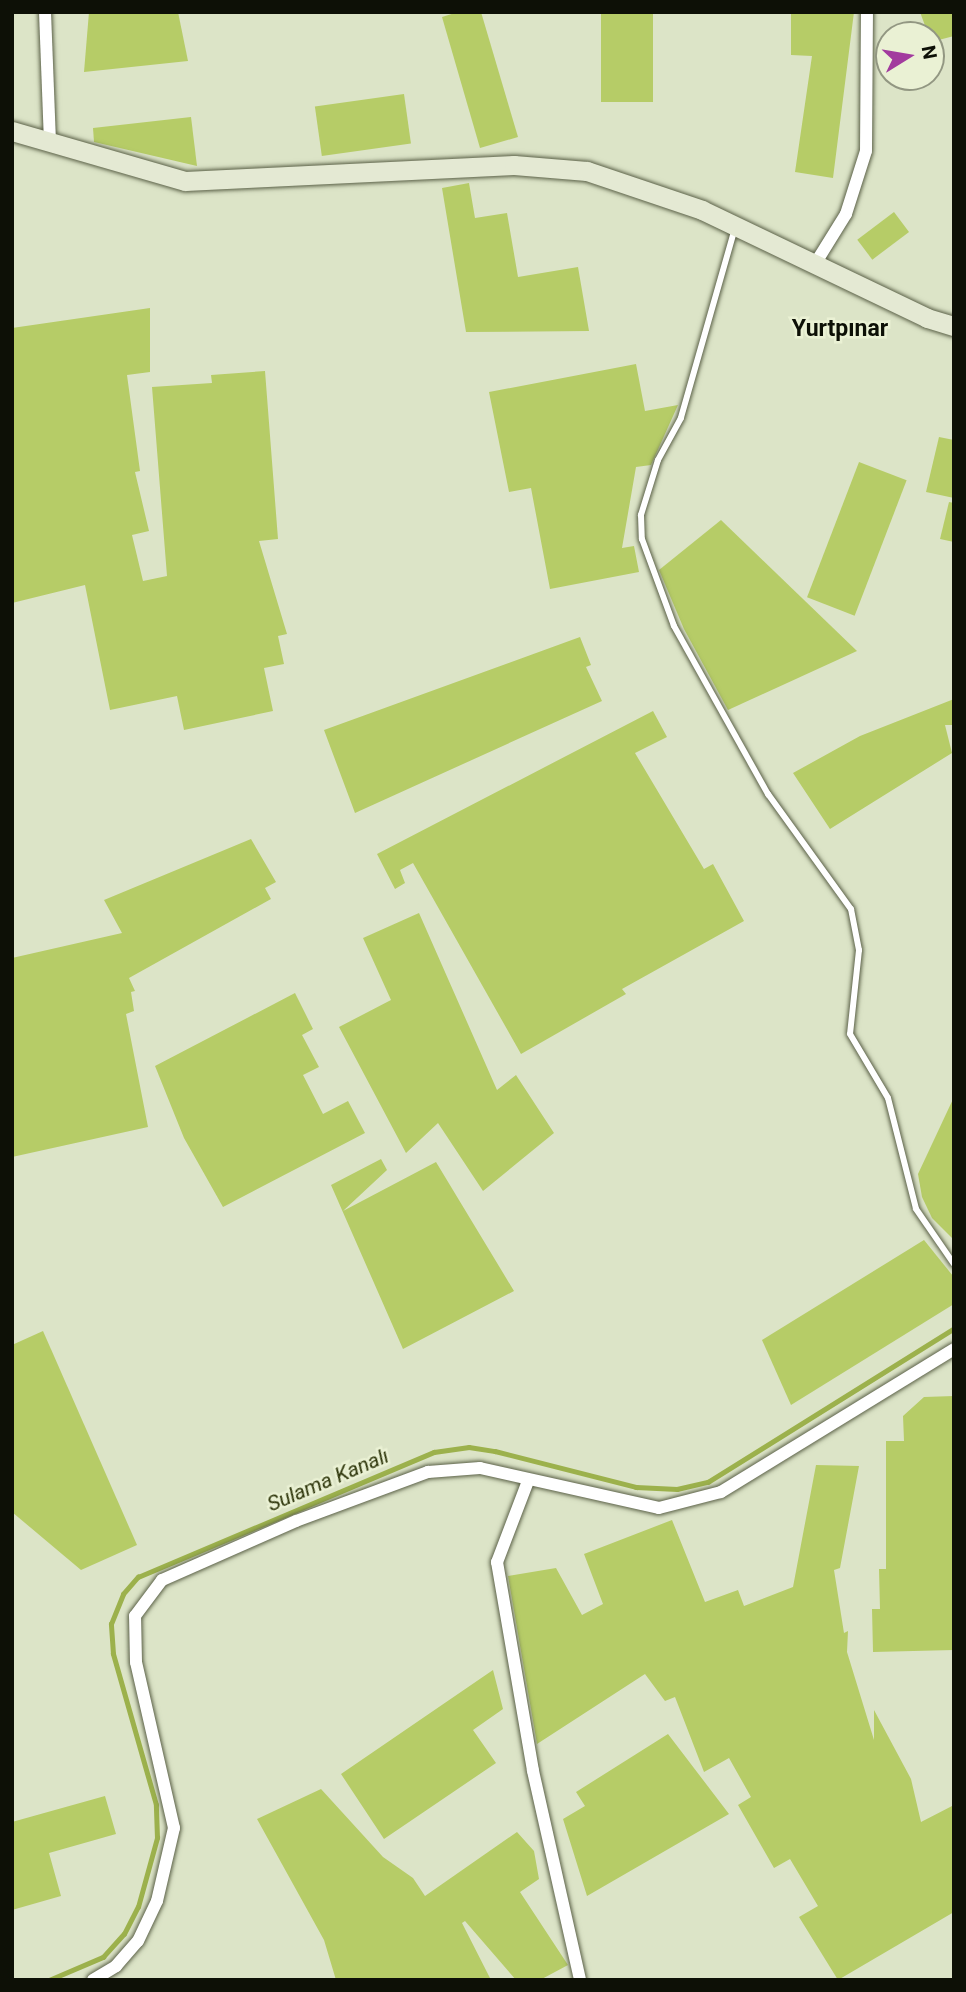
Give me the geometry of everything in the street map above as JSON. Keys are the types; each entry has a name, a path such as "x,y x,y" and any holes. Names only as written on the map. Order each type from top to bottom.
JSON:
{"street":[{"path":"46,12 50,142"},
{"path":"815,264 846,214 866,151 867,12"},
{"path":"12,131 185,181 514,165 587,171 702,210 954,326"},
{"path":"93,1980 116,1966 138,1941 157,1901 174,1828 136,1662 135,1616 162,1580 296,1521 428,1472 480,1468 527,1481 659,1507 721,1492 954,1349"},
{"path":"527,1481 497,1562 533,1771 580,1980"}],"lane":[{"path":"736,227 681,418 658,460 641,515 642,539 674,626 768,794 851,909 859,950 850,1034 888,1098 916,1209 954,1264"}],"building":[{"path":"89,12 178,12 188,61 84,72"},
{"path":"458,12 481,12 518,137 480,148 442,17"},
{"path":"601,12 653,12 653,102 601,102"},
{"path":"791,12 854,12 833,178 795,172 812,56 791,55"},
{"path":"920,12 954,12 954,36 945,38 945,21 923,21"},
{"path":"404,94 411,144 322,156 315,107"},
{"path":"191,117 197,166 94,142 93,128"},
{"path":"469,183 475,218 507,213 518,277 578,267 589,331 466,332 442,188"},
{"path":"894,212 909,232 872,260 857,240"},
{"path":"150,308 150,372 127,375 140,471 135,472 149,531 132,535 143,581 167,576 152,387 212,383 211,375 265,371 278,539 259,541 287,634 278,636 284,664 264,668 273,711 184,730 177,696 110,710 85,585 12,603 12,328"},
{"path":"636,364 645,411 678,405 651,465 636,467 622,548 634,546 639,572 550,589 531,488 509,492 489,392"},
{"path":"939,437 954,440 954,498 926,492"},
{"path":"859,462 907,480 855,616 807,597"},
{"path":"949,502 954,503 954,542 940,539"},
{"path":"721,520 857,651 728,710 684,629 659,570"},
{"path":"580,637 591,665 586,667 602,701 355,813 324,730"},
{"path":"954,699 954,725 945,725 952,753 830,829 793,773 860,736"},
{"path":"653,711 667,737 635,753 704,869 713,864 744,921 622,989 626,994 521,1054 413,863 400,870 405,883 395,889 377,854"},
{"path":"251,839 276,882 265,888 271,899 129,978 135,991 131,992 134,1011 126,1014 148,1127 12,1157 12,958 122,933 104,900"},
{"path":"419,913 497,1090 516,1075 554,1133 483,1191 438,1123 406,1153 339,1027 391,1000 363,938"},
{"path":"295,993 313,1029 302,1035 319,1067 303,1075 323,1114 348,1101 365,1133 223,1207 184,1138 155,1066"},
{"path":"954,1097 954,1240 932,1218 922,1197 918,1174"},
{"path":"381,1159 387,1170 343,1211 436,1162 514,1291 403,1349 331,1185"},
{"path":"924,1240 953,1276 954,1304 791,1405 762,1340"},
{"path":"43,1331 137,1545 81,1570 12,1512 12,1345"},
{"path":"954,1396 954,1650 873,1652 872,1609 880,1609 879,1569 886,1569 886,1441 904,1441 903,1416 924,1397"},
{"path":"816,1465 859,1466 840,1568 834,1570 844,1633 848,1631 847,1652 874,1740 874,1710 911,1779 921,1822 954,1805 954,1912 838,1980 799,1917 818,1906 790,1859 774,1868 738,1805 751,1797 729,1758 704,1772 675,1697 665,1701 645,1674 537,1744 508,1576 556,1568 582,1615 603,1604 584,1554 672,1520 705,1602 738,1590 744,1606 793,1587"},
{"path":"493,1670 503,1709 473,1730 496,1763 384,1839 341,1774"},
{"path":"668,1734 729,1814 587,1896 563,1819 585,1806 576,1792"},
{"path":"321,1789 383,1857 413,1878 425,1896 517,1832 534,1851 539,1879 520,1892 568,1965 540,1980 516,1980 465,1921 462,1923 491,1980 336,1980 324,1940 257,1819"},
{"path":"105,1796 116,1834 49,1853 61,1896 12,1910 12,1822"}],"waterway":[{"name":"Sulama Kanalı","path":"49,1980 103,1957 124,1934 138,1907 157,1838 156,1805 113,1654 111,1624 123,1594 138,1577 434,1452 469,1447 495,1451 636,1487 677,1489 708,1482 954,1328"}],"district":[{"name":"Yurtpınar","path":"840,329"}]}
